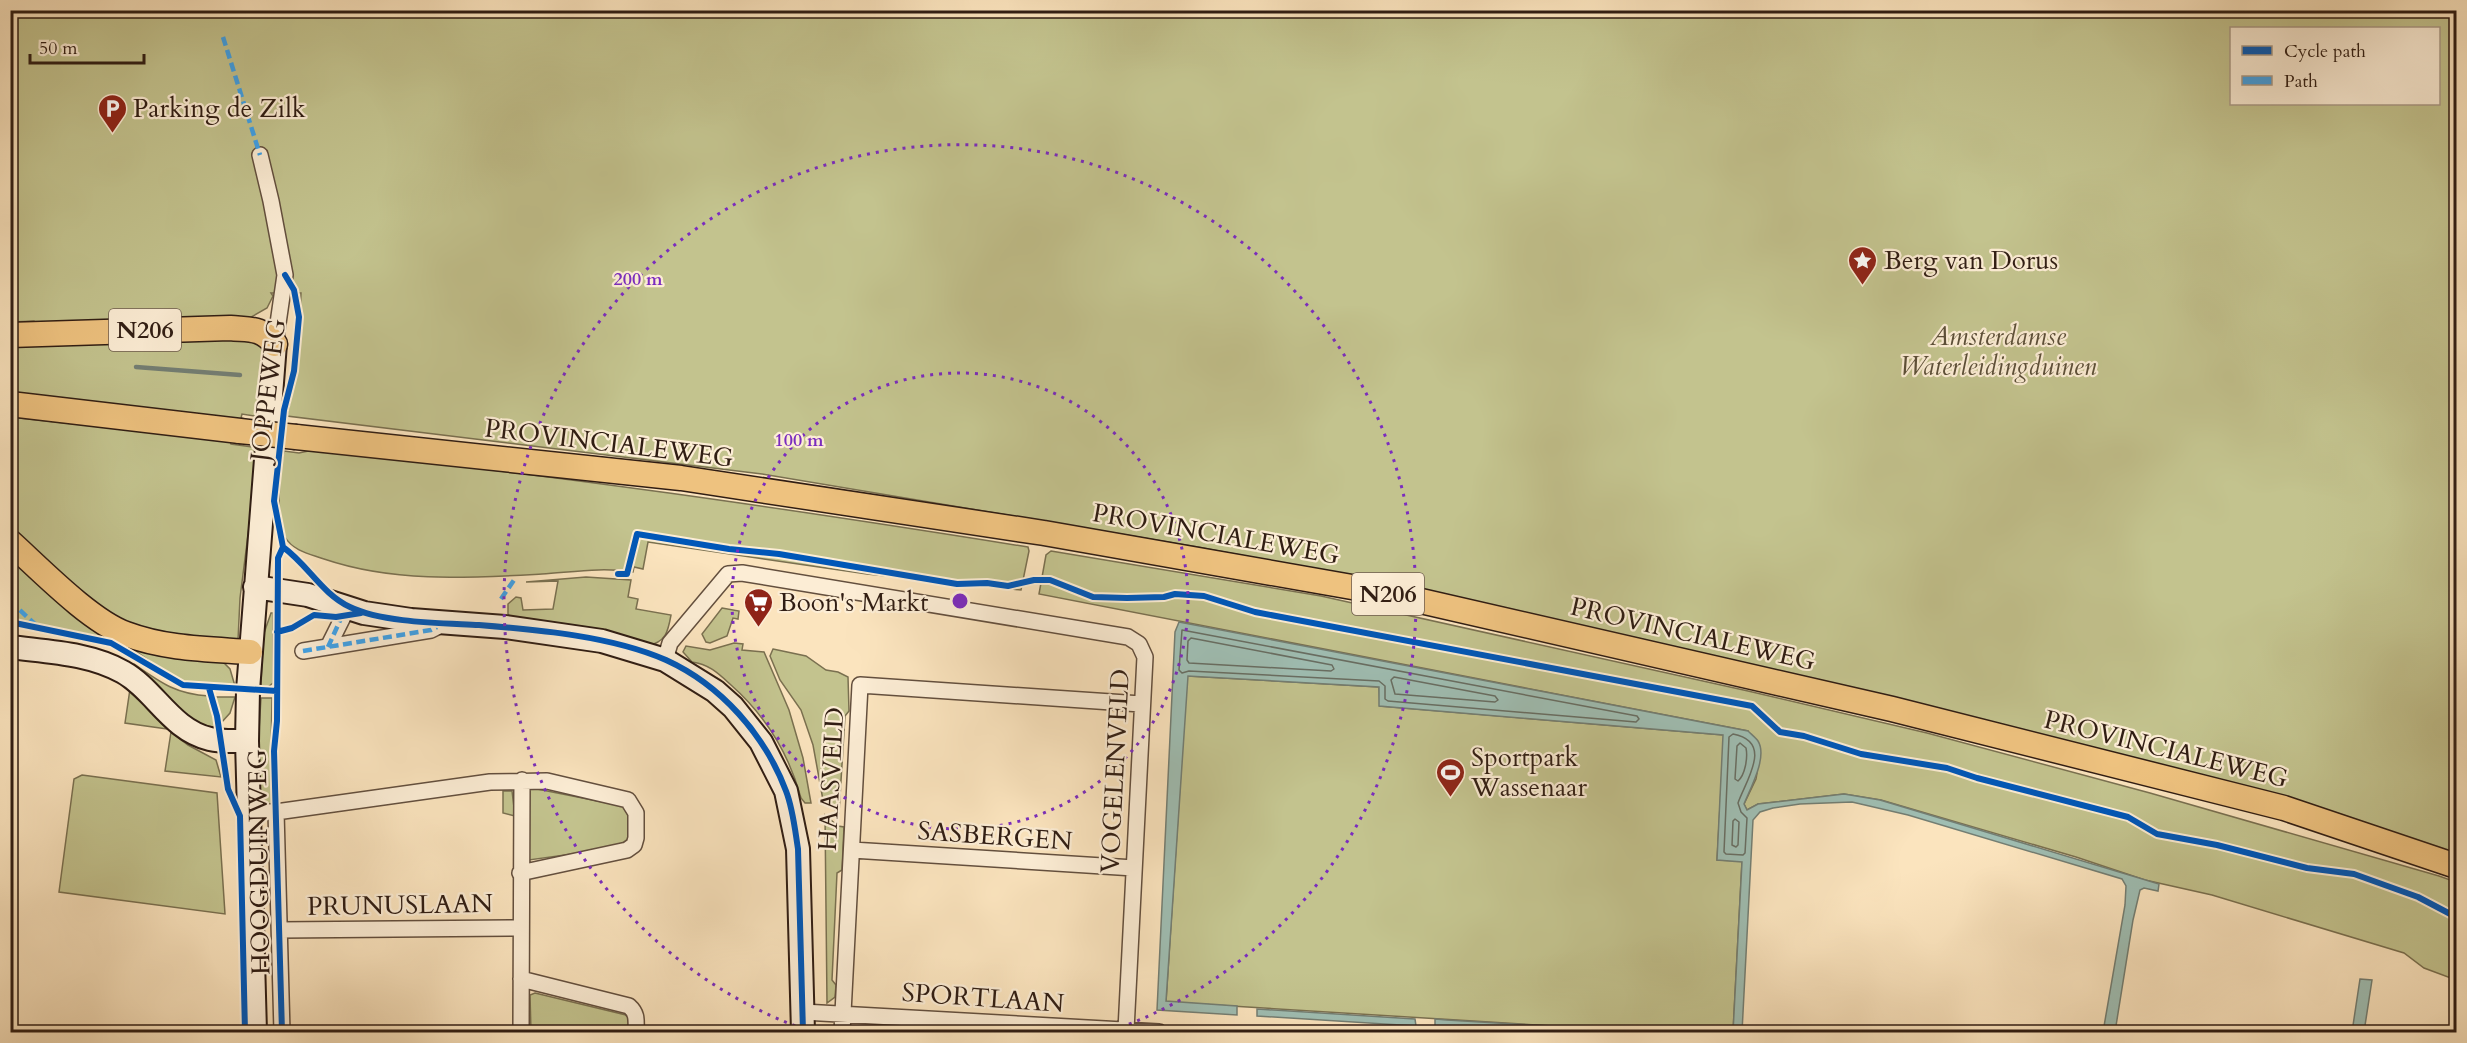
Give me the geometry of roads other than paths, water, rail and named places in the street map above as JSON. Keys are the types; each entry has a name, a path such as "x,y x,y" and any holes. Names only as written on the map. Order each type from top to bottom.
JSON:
{"main road":[{"name":"N206","path":"10,335 230,328 260,330 267,334 275,344"},
{"name":"PROVINCIALEWEG","path":"10,404 681,478 1044,533 1386,593 1892,709 2272,805 2457,866"},
{"path":"10,542 102,622 125,634 167,646 250,652"}],"street":[{"name":"JOPPEWEG","path":"255,587 275,344 285,275 260,155"},
{"name":"VOGELENVELD","path":"665,660 670,643 728,574 742,573 1128,637 1139,644 1145,657 1126,1030"},
{"path":"255,587 308,595 364,612 411,620 554,633 602,641 665,660 715,691 733,707 761,742 786,791 798,849 803,1022"},
{"name":"HOOGDUINWEG","path":"255,587 247,741 255,1032"},
{"path":"328,647 348,607"},
{"path":"303,651 430,630 445,623"},
{"path":"10,647 82,656 111,666 137,681 183,726 210,739 247,741"},
{"name":"HAASVELD","path":"842,1032 860,685 1141,704"},
{"path":"250,812 276,812 490,782 522,780 547,781 621,797 628,801 636,813 634,845 620,853 520,873"},
{"path":"521,1032 522,780"},
{"name":"HOOGDUINWEG","path":"276,812 282,1032"},
{"name":"SASBERGEN","path":"852,850 1134,868"},
{"name":"PRUNUSLAAN","path":"280,930 521,928"},
{"path":"521,980 629,1006 635,1011 636,1032"},
{"name":"SPORTLAAN","path":"803,1022 842,1013 1070,1030 1159,1032"}],"water":[{"path":"1179,622 1748,731 1758,741 1761,755 1757,773 1744,804 1747,810 1758,804 1844,794 1880,800 2159,884 2158,891 2144,888 2140,890 2115,1032 2103,1032 2125,905 2126,886 2122,879 1908,815 1852,802 1800,804 1760,812 1753,820 1742,1032 1733,1032 1742,862 1717,860 1723,735 1379,706 1379,687 1188,676 1166,1001 1237,1006 1237,1015 1157,1010 1175,632"},
{"path":"2360,979 2372,980 2364,1032 2352,1032"},
{"path":"1257,1009 1415,1019 1416,1026 1257,1016"},
{"path":"1435,1019 1651,1032 1514,1032 1445,1028 1445,1032 1435,1032"}],"waterway":[{"path":"136,367 240,375"}],"place":[{"name":"Parking de Zilk","path":"112,134"},
{"name":"Berg van Dorus","path":"1863,286"},
{"name":"Boon's Markt","path":"758,628"},
{"name":"Sportpark Wassenaar","path":"1450,798"}],"park label":[{"name":"Amsterdamse Waterleidingduinen","path":"1998,351"}]}
